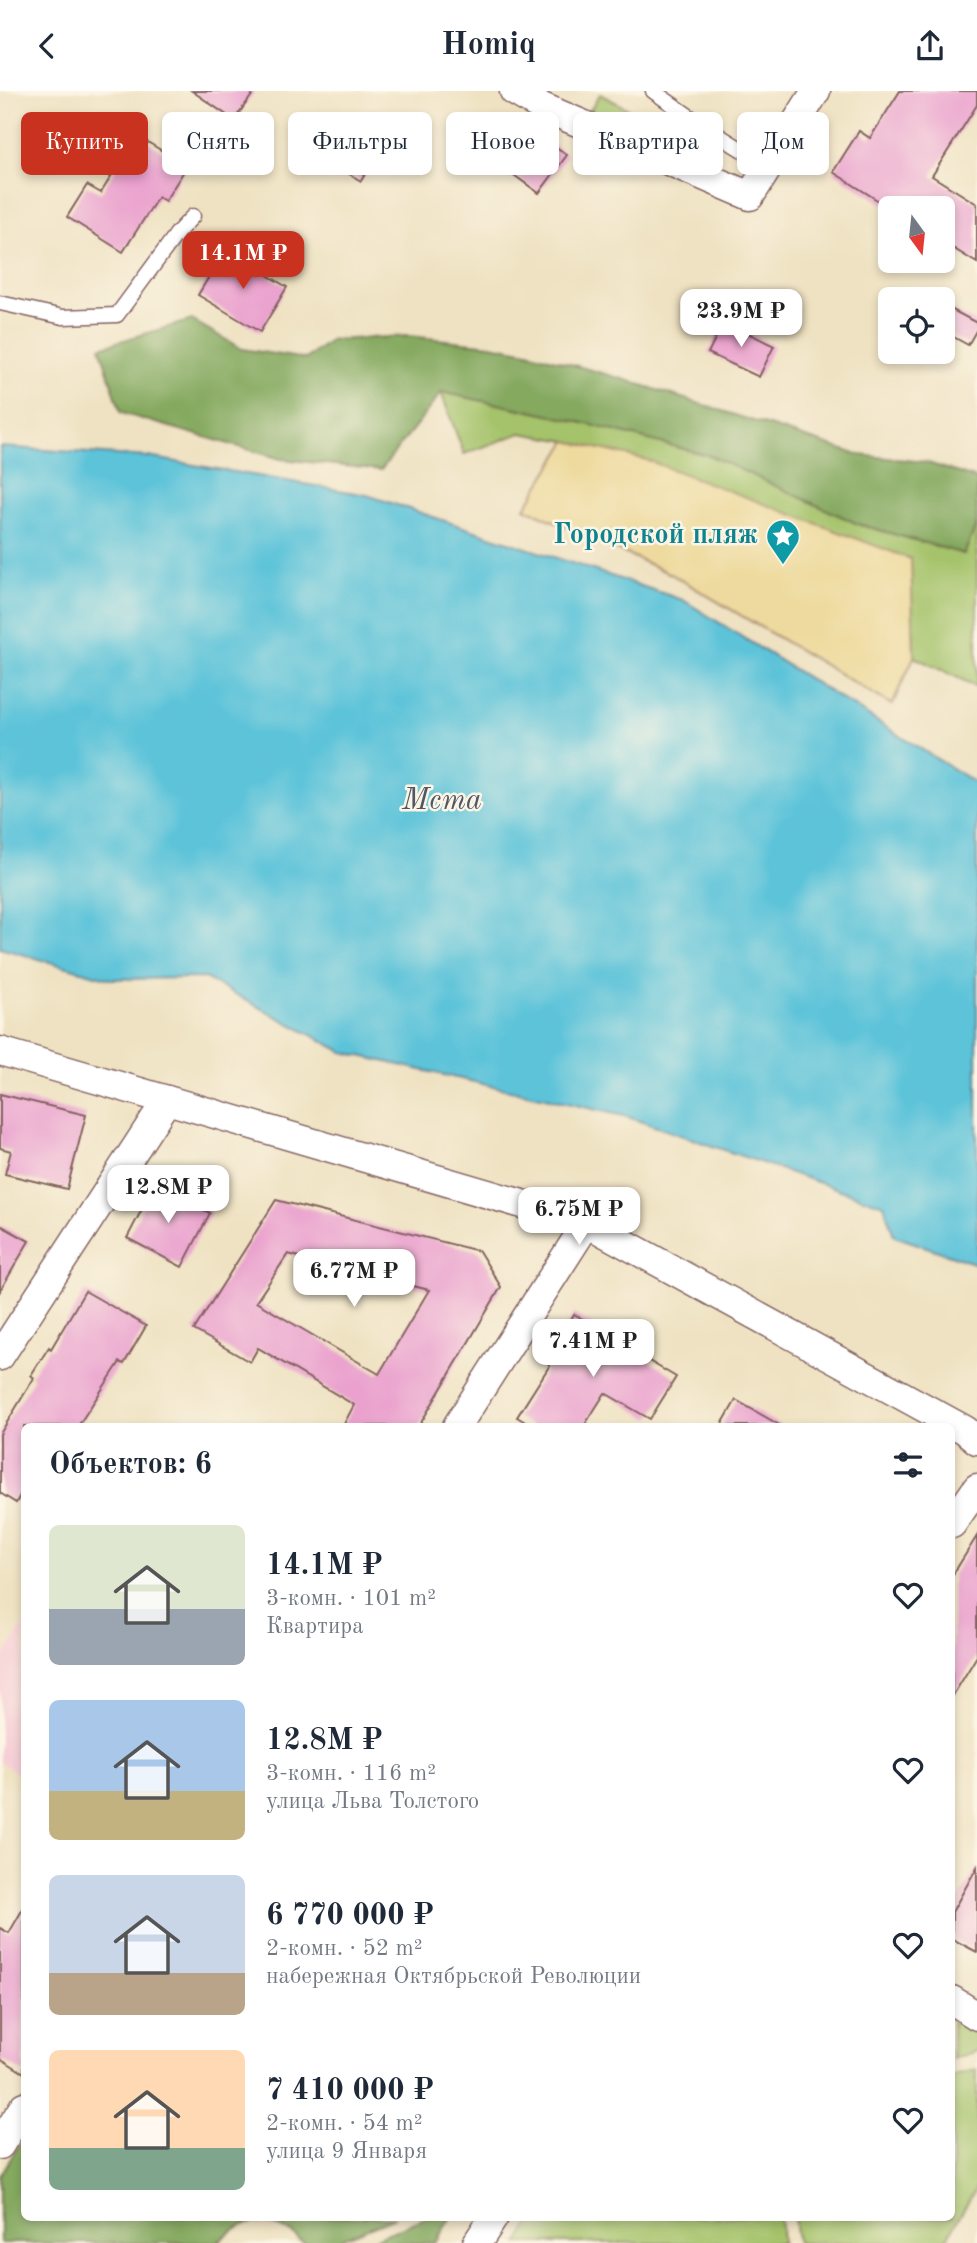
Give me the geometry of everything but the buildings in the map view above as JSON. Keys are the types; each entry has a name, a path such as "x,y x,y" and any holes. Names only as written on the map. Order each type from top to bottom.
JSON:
{"street":[{"path":"514,91 540,107 750,196 763,175"},
{"path":"803,112 816,91"},
{"path":"0,1051 587,1223 952,1423"},
{"path":"0,1356 167,1100"},
{"path":"459,1423 587,1223"},
{"path":"955,1425 977,1440"},
{"path":"955,1520 977,1488"},
{"path":"955,2002 977,2016"},
{"path":"0,2145 13,2112"},
{"path":"477,2243 491,2221"}],"lane":[{"path":"653,91 737,147"},
{"path":"0,303 63,317 117,315 178,232 193,216"}],"shaded area":[{"path":"21,1629 21,1776 0,1762 0,1663"}],"green space":[{"path":"600,94 634,112 589,112"},
{"path":"192,320 242,349 306,359 331,340 409,336 528,352 623,379 859,455 925,462 977,479 977,524 964,554 858,524 711,456 572,420 442,392 381,470 281,459 121,413 100,347"},
{"path":"441,392 572,420 711,456 858,524 964,554 977,524 977,687 914,657 911,559 567,441 521,433 464,454"},
{"path":"955,2020 977,2033 977,2051 955,2058"},
{"path":"977,2069 977,2187 944,2243 797,2243 794,2221 955,2221 955,2076"},
{"path":"21,2141 21,2221 385,2221 331,2243 304,2243 283,2229 250,2223 228,2233 218,2243 0,2243 0,2176"},
{"path":"417,2221 449,2221 435,2243 364,2243"},
{"path":"533,2221 780,2221 782,2243 519,2243"}],"sand":[{"name":"Городской пляж","path":"567,441 647,460 911,559 914,657 892,705 671,574 525,508"}],"water":[{"name":"Мста","path":"0,447 148,457 367,495 683,600 977,784 977,1264 894,1236 884,1205 628,1117 343,1052 205,978 110,979 0,948"}],"place":[{"name":"Городской пляж","path":"783,566"}]}
